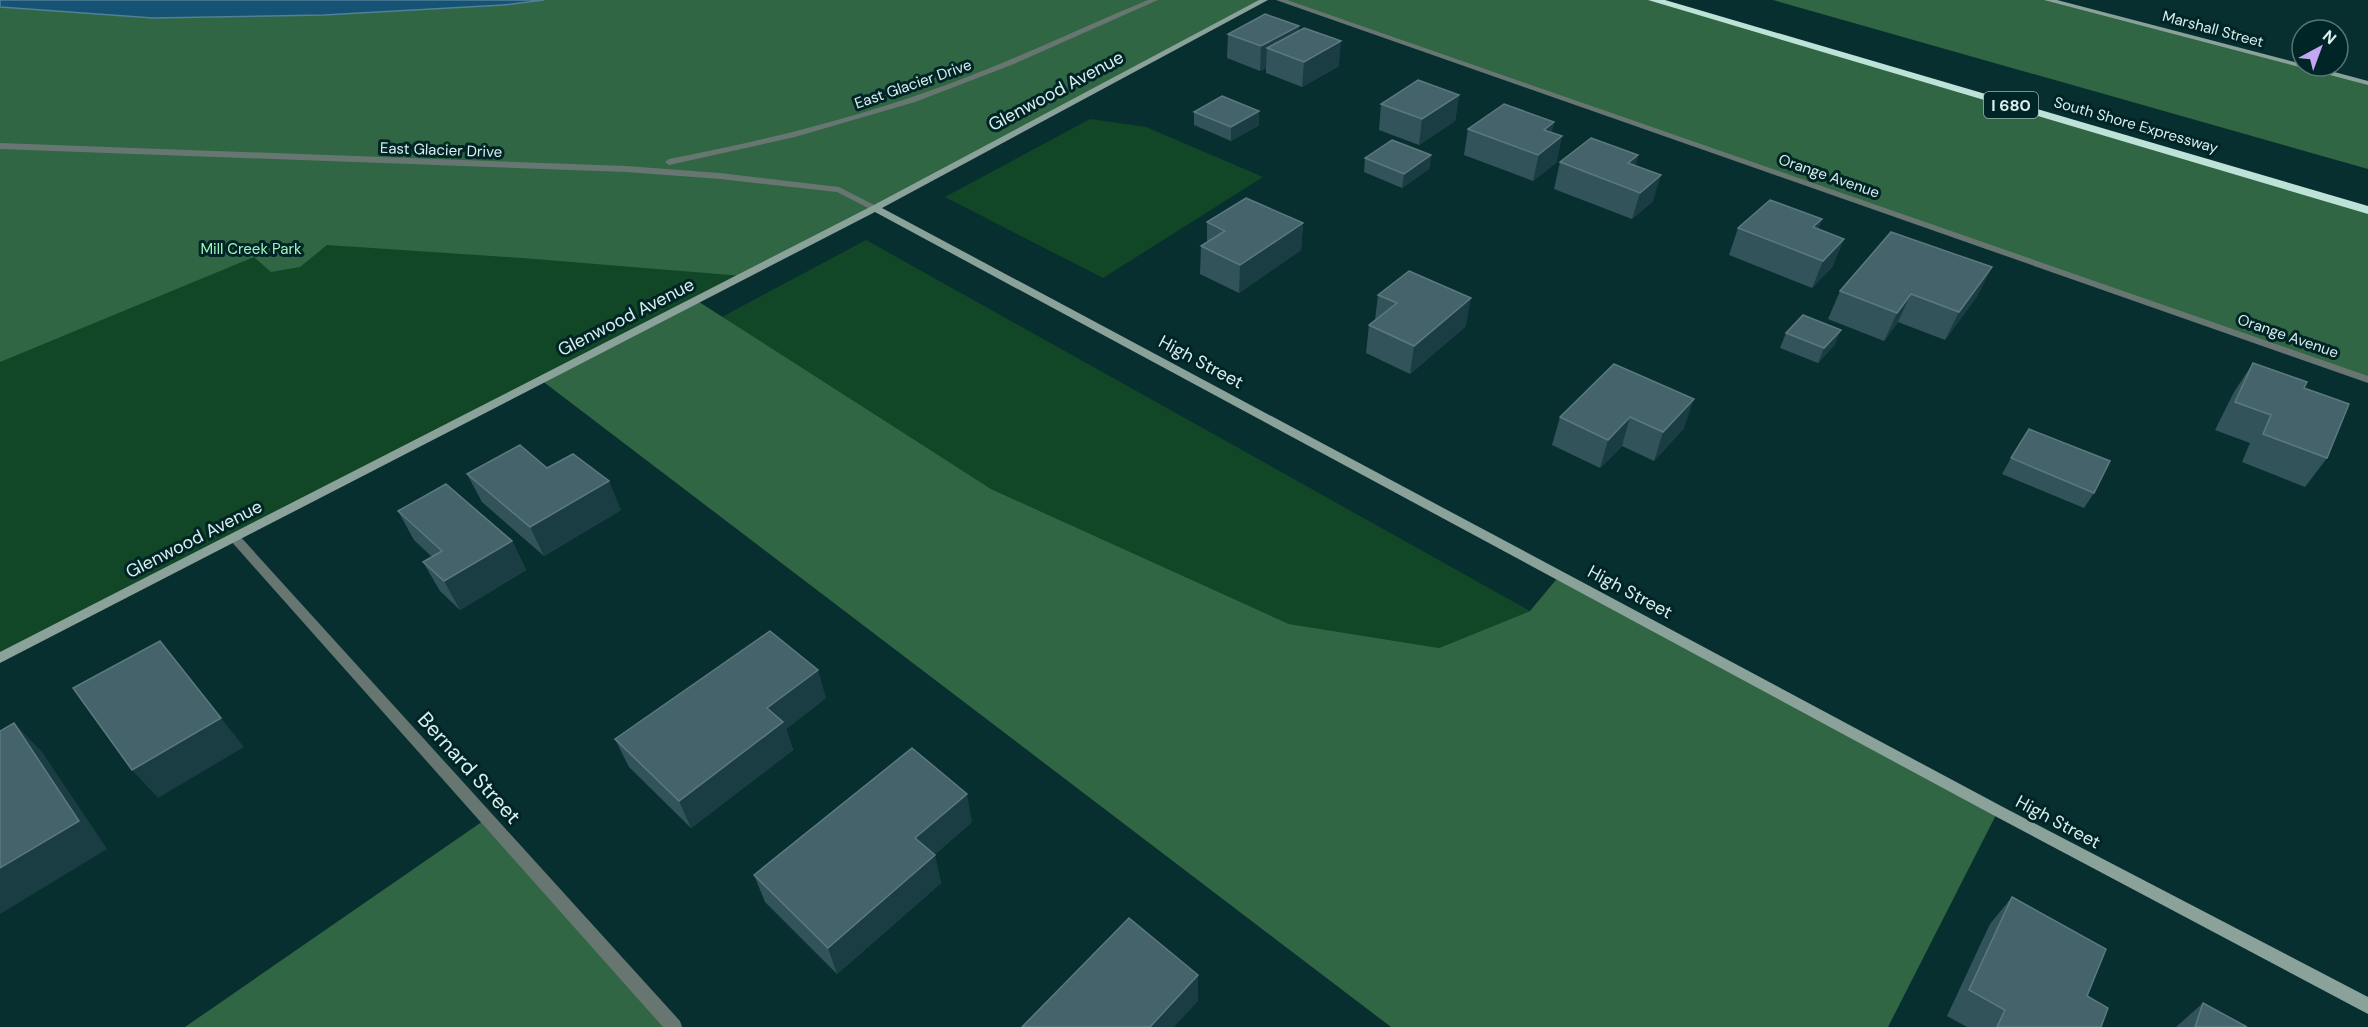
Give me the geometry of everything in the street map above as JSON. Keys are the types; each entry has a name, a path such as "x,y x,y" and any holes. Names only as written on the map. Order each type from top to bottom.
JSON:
{"highway":[{"name":"South Shore Expressway","path":"1653,0 2368,210"}],"street":[{"name":"East Glacier Drive","path":"669,162 728,152 872,113 991,71 1154,0"},
{"name":"Glenwood Avenue","path":"0,658 875,208 1264,0"},
{"name":"Orange Avenue","path":"1280,0 2368,380"},
{"name":"Marshall Street","path":"2048,0 2290,63"},
{"name":"Marshall Street","path":"2349,78 2368,83"},
{"name":"East Glacier Drive","path":"0,146 626,169 720,176 840,190 875,208"},
{"name":"High Street","path":"875,208 1998,811 2368,1006"},
{"name":"Bernard Street","path":"234,537 674,1027"}],"green space":[{"name":"Mill Creek Park","path":"0,0 1264,0 875,208 0,658"},
{"name":"Mill Creek Park","path":"544,0 1264,0 743,276 327,245 300,267 271,272 254,257 0,362 0,7 153,18 324,15 503,5"},
{"path":"1280,0 1653,0 2368,210 2368,380"},
{"path":"1773,0 2048,0 2290,63 2290,78 2349,78 2368,83 2368,169"},
{"path":"1090,119 1146,127 1263,177 1103,278 945,197"},
{"path":"866,240 1530,611 1439,648 1289,624 991,489 720,318"},
{"path":"696,300 991,489 1289,624 1439,648 1530,611 1560,575 1998,811 1888,1027 1391,1027 541,380"},
{"path":"486,819 673,1027 185,1027"}],"water":[{"path":"0,0 544,0 503,5 324,15 153,18 0,7"}],"building":[{"path":"1265,14 1299,26 1261,46 1228,34"},
{"path":"1304,28 1341,41 1304,62 1267,48"},
{"path":"1418,80 1459,95 1422,119 1381,104"},
{"path":"1222,96 1259,111 1231,127 1194,112"},
{"path":"1504,104 1554,122 1544,130 1562,136 1538,155 1468,129"},
{"path":"1591,138 1638,155 1628,163 1661,175 1640,193 1560,162"},
{"path":"1392,140 1431,155 1404,174 1365,158"},
{"path":"1246,198 1303,223 1240,265 1201,246 1225,231 1207,222"},
{"path":"1770,200 1822,219 1813,227 1844,239 1823,261 1738,228"},
{"path":"1891,232 1992,267 1959,312 1911,294 1897,313 1840,291"},
{"path":"1409,271 1471,298 1414,346 1369,325 1397,303 1378,295"},
{"path":"1803,315 1841,330 1824,348 1786,333"},
{"path":"2253,363 2307,382 2304,388 2349,404 2327,458 2263,434 2271,415 2235,402"},
{"path":"1614,364 1694,399 1663,432 1630,417 1608,440 1560,417"},
{"path":"2029,429 2110,461 2094,493 2011,458"},
{"path":"520,445 547,468 573,454 609,481 530,527 467,474"},
{"path":"446,484 512,541 444,581 423,562 442,551 398,511"},
{"path":"770,631 818,670 767,708 783,722 679,801 615,739"},
{"path":"160,641 221,718 132,770 73,688"},
{"path":"14,723 79,821 0,868 0,731"},
{"path":"912,748 967,794 915,838 935,855 828,948 754,875"},
{"path":"2012,897 2106,949 2087,996 2108,1008 2101,1027 1997,1027 2005,1010 1969,990"},
{"path":"1129,918 1198,975 1150,1027 1022,1027"},
{"path":"2203,1003 2247,1027 2195,1027"}]}
